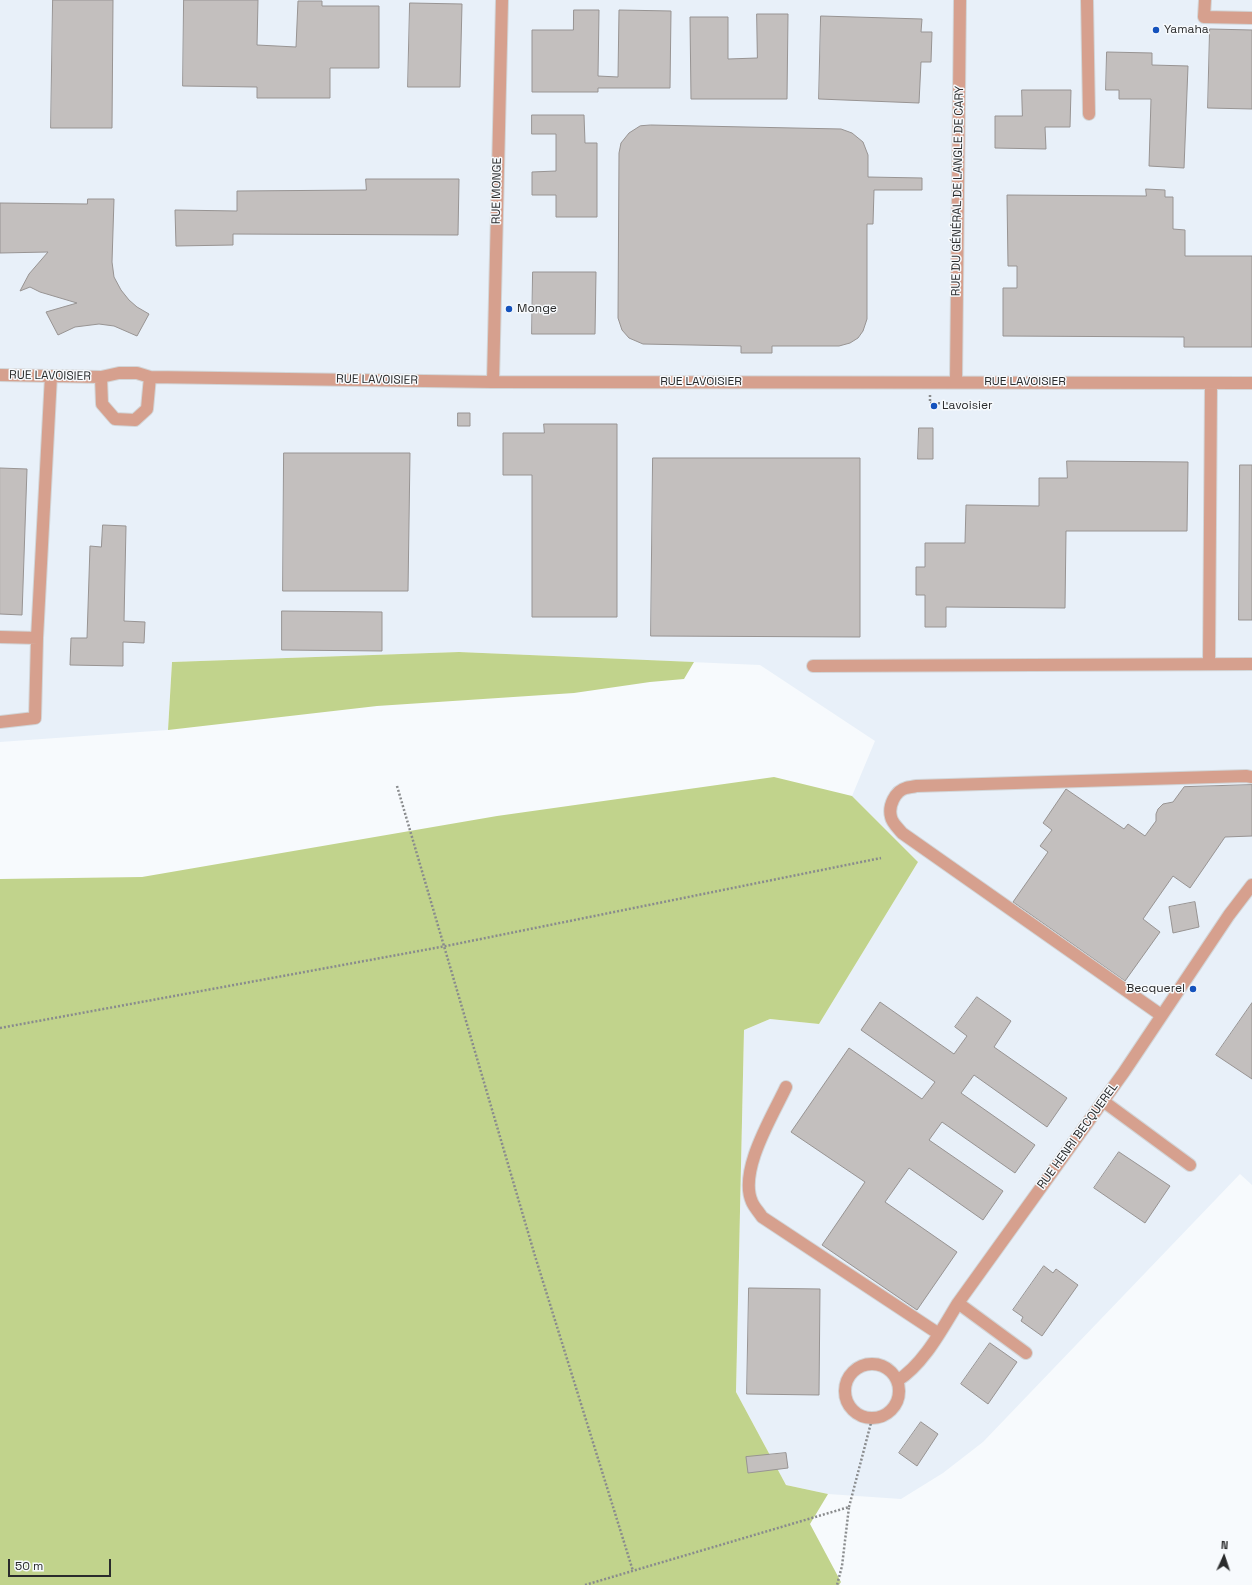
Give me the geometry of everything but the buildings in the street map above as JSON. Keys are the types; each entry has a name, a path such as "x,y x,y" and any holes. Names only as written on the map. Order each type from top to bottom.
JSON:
{"street":[{"name":"RUE MONGE","path":"493,382 502,0"},
{"name":"RUE DU GÉNÉRAL DE LANGLE DE CARY","path":"956,382 960,0"},
{"path":"1087,0 1089,114"},
{"path":"1205,0 1204,17 1252,18"},
{"name":"RUE LAVOISIER","path":"0,375 101,377 119,373 137,374 150,377 493,382 1252,383"},
{"path":"0,722 35,718 37,638 51,376"},
{"name":"RUE LAVOISIER","path":"101,377 102,404 115,419 136,420 147,409 150,377"},
{"path":"1209,664 1211,383"},
{"path":"0,637 37,638"},
{"path":"814,666 1252,664"},
{"path":"1161,1015 902,833 891,818 893,801 902,790 916,786 1238,776 1252,777"},
{"name":"RUE HENRI BECQUEREL","path":"897,1381 916,1366 939,1334 958,1303 1103,1101 1229,915 1252,885"},
{"path":"786,1087 752,1158 748,1180 752,1201 762,1217 939,1334"},
{"path":"1103,1101 1190,1165"},
{"path":"958,1303 1026,1353"},
{"path":"867,1364 876,1364 885,1368 892,1373 897,1381 899,1389 895,1406 881,1417 872,1419 855,1413 845,1398 844,1389 847,1380 859,1367 867,1364"}],"path":[{"path":"930,382 930,403 974,404"},
{"path":"398,786 535,1256 633,1571"},
{"path":"0,1028 444,946 881,858"},
{"path":"837,1585 842,1566 849,1507 872,1419"},
{"path":"585,1585 849,1507"}],"shaded area":[{"path":"0,0 1252,0 1252,1185 1240,1174 983,1442 943,1473 901,1499 828,1494 786,1485 736,1392 744,1030 770,1019 819,1024 918,862 852,796 875,741 760,665 459,652 172,662 168,730 0,742"}],"green space":[{"path":"459,652 694,662 684,679 650,682 574,693 377,706 168,730 172,662"},
{"path":"774,777 852,796 918,862 819,1024 770,1019 744,1030 736,1392 786,1485 828,1494 810,1524 841,1582 839,1585 0,1585 0,879 142,877 497,816"}],"place":[{"name":"Yamaha","path":"1156,30"},
{"name":"Monge","path":"509,309"},
{"name":"Lavoisier","path":"934,406"},
{"name":"Becquerel","path":"1193,989"}]}
